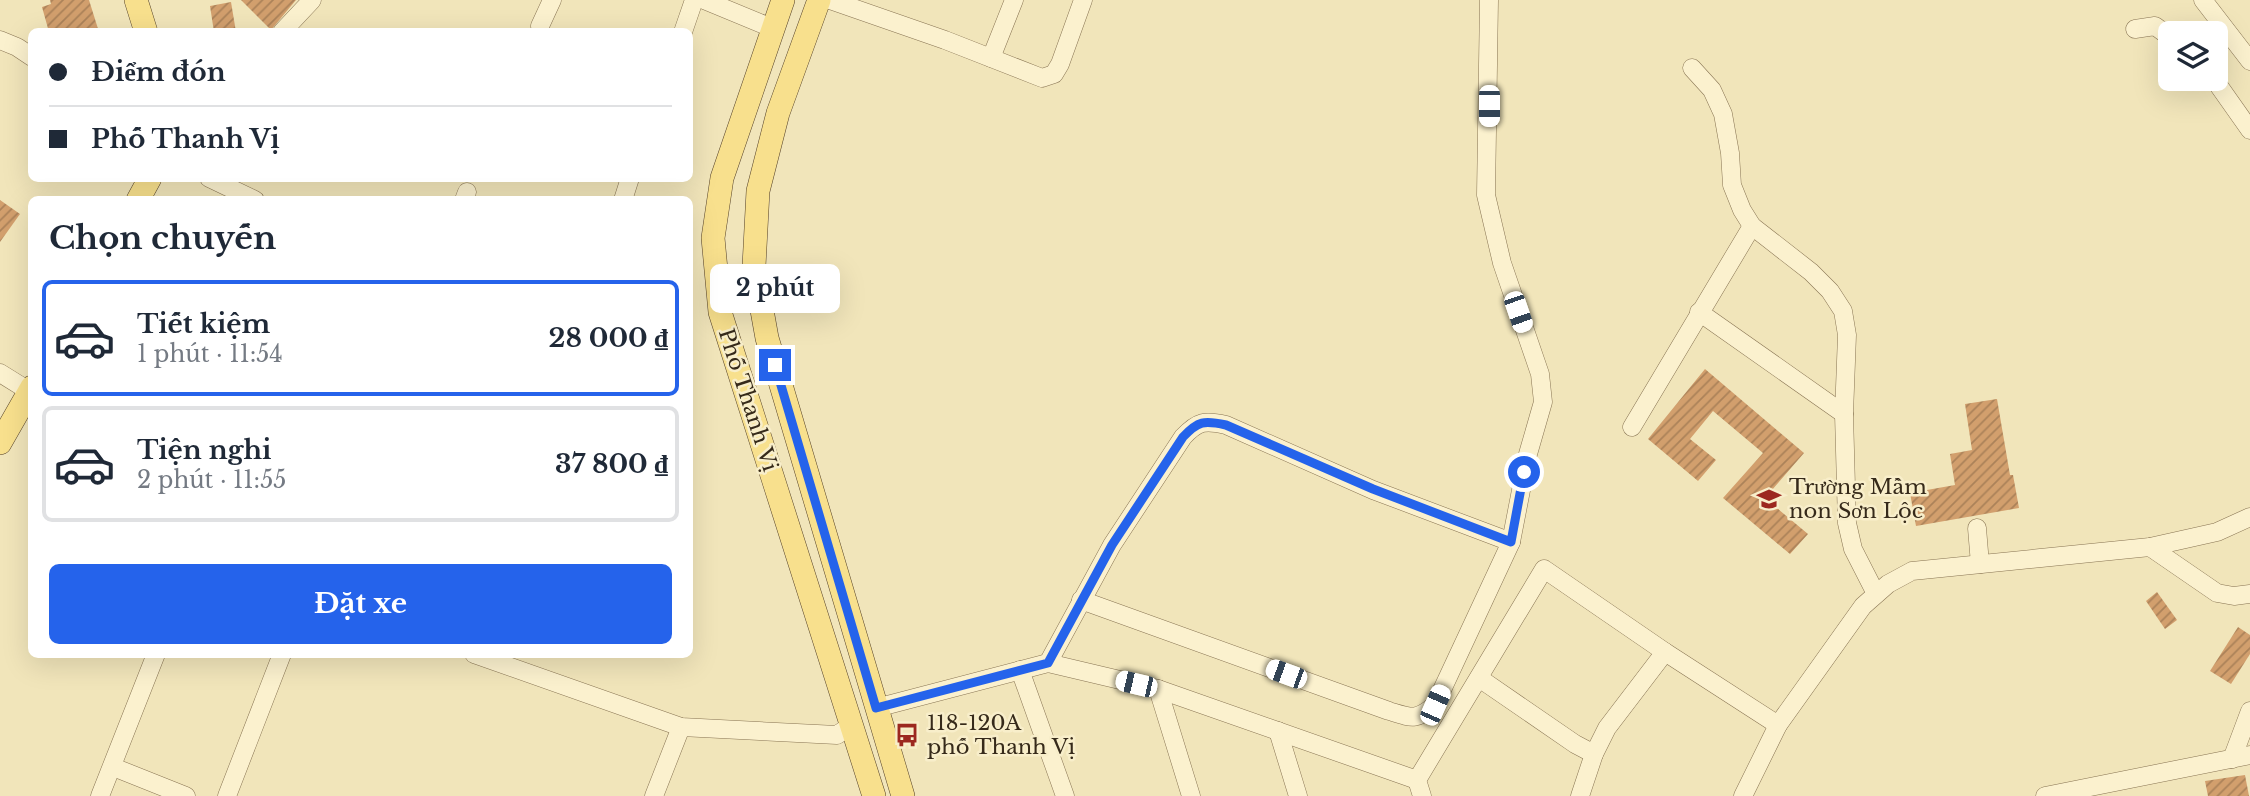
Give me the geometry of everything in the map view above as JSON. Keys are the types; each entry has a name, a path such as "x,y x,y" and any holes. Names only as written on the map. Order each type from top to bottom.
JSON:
{"main road":[{"path":"136,0 145,28"},
{"name":"Phố Thanh Vị","path":"783,0 722,178 713,238 720,312 874,796"},
{"name":"Phố Thanh Vị","path":"820,0 778,113 758,191 754,267 767,338 903,796"},
{"path":"0,443 28,393"},
{"path":"853,724 876,708"}],"street":[{"path":"286,28 312,0"},
{"path":"540,26 552,0"},
{"path":"684,28 694,0"},
{"path":"704,0 772,28"},
{"path":"830,0 1042,78 1054,74 1060,64 1083,0"},
{"path":"991,58 1014,0"},
{"path":"1081,600 1411,718 1421,717 1435,705 1511,542 1528,454 1543,402 1540,374 1502,263 1486,195 1489,0"},
{"path":"2203,0 2250,61"},
{"path":"2136,29 2155,26 2158,28"},
{"path":"0,40 28,54"},
{"path":"1692,68 1713,90 1723,114 1732,185 1742,210 1752,226 1811,272 1830,291 1843,311 1847,335 1844,414 1847,523 1853,549 1876,594"},
{"path":"2222,91 2250,130"},
{"path":"217,182 247,196"},
{"path":"1632,427 1752,226"},
{"path":"1699,312 1844,414"},
{"path":"0,373 28,388"},
{"path":"1048,663 1119,534 1183,437 1195,424 1210,421 1226,425 1373,489 1511,542"},
{"path":"1743,796 1778,725 1863,606 1888,584 1912,571 2150,547 2217,531 2250,517"},
{"path":"1977,528 1980,564"},
{"path":"2150,547 2217,593 2234,596 2250,594"},
{"path":"876,708 1048,663 1158,689 1278,731 1419,788 1479,678 1544,569 1778,725"},
{"path":"1580,796 1594,754 1607,727 1665,652"},
{"path":"100,796 154,658"},
{"path":"227,796 280,658"},
{"path":"501,659 681,727 837,736 853,724"},
{"path":"1020,670 1065,796"},
{"path":"1479,678 1575,744 1594,754"},
{"path":"1158,689 1191,796"},
{"path":"2045,796 2094,791 2241,757 2250,711"},
{"path":"654,796 681,727"},
{"path":"1278,731 1298,796"},
{"path":"113,767 186,796"}],"building":[{"path":"50,0 89,0 98,28 48,28 42,7 51,4"},
{"path":"241,0 296,0 273,28 269,28"},
{"path":"231,2 235,28 213,28 210,6"},
{"path":"0,200 20,214 0,242"},
{"path":"1705,369 1804,453 1765,498 1808,534 1790,554 1723,498 1763,453 1713,411 1690,439 1716,460 1698,481 1648,439"},
{"path":"1997,399 2010,475 2013,475 2019,508 1916,526 1910,493 1955,485 1950,454 1972,450 1965,404"},
{"path":"2157,592 2177,620 2165,629 2146,601"},
{"path":"2238,627 2250,635 2250,654 2231,684 2210,671"},
{"path":"2245,775 2249,796 2208,796 2205,781"}],"place":[{"name":"Trường Mầm non Sơn Lộc","path":"1769,499"},
{"name":"118-120A phố Thanh Vị","path":"907,735"}],"route":[{"path":"775,365 876,708 1048,663 1112,545 1148,488 1195,424 1210,421 1226,425 1373,489 1511,542 1524,472"}]}
